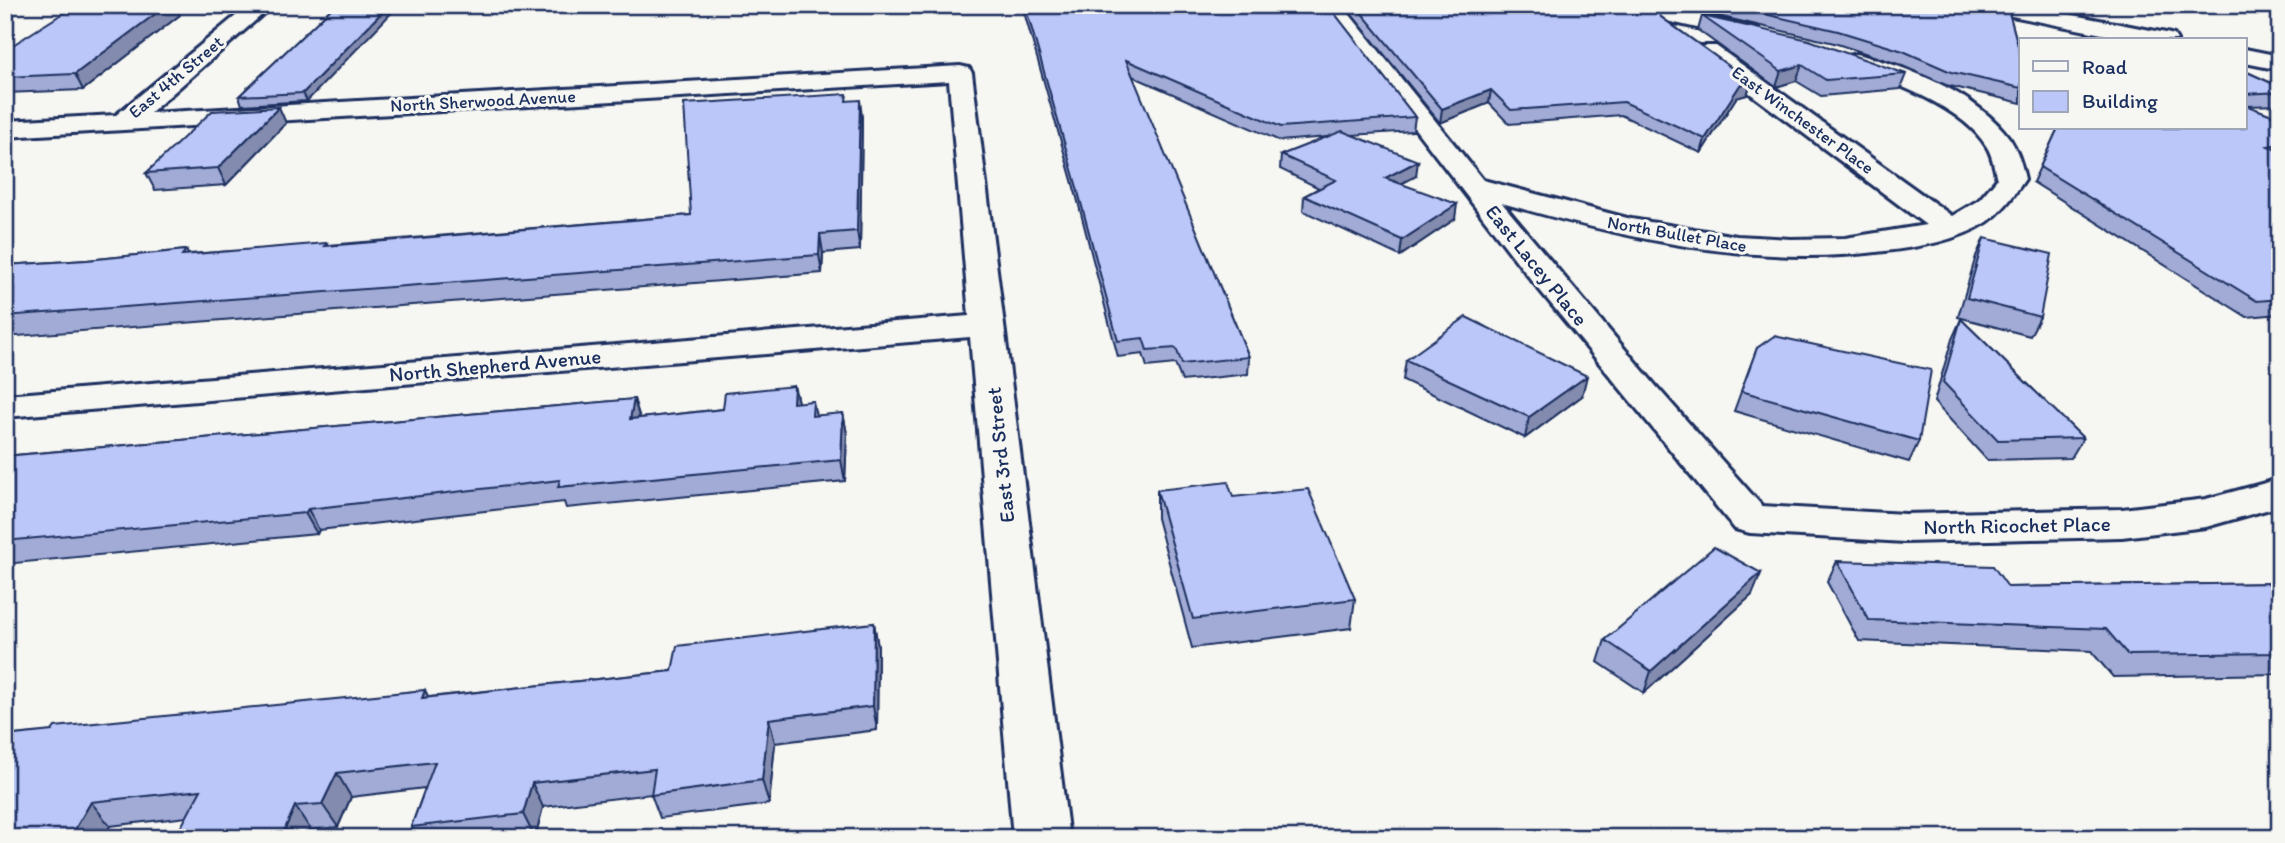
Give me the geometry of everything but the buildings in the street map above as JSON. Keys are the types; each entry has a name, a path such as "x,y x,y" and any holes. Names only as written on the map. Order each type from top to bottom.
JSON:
{"street":[{"name":"East 4th Street","path":"123,122 262,5"},
{"name":"East Lacey Place","path":"1331,5 1654,411 1750,519"},
{"path":"1626,5 1769,37"},
{"path":"1987,5 2156,38"},
{"name":"East Winchester Place","path":"1655,12 1950,229"},
{"name":"North Bullet Place","path":"1473,186 1654,233 1729,247 1777,250 1873,245 1950,229 1983,214 2011,178 1998,143 1947,100 1874,67 1834,53"},
{"path":"2246,56 2280,62"},
{"name":"North Sherwood Avenue","path":"5,129 960,73"},
{"name":"East 3rd Street","path":"960,73 1041,838"},
{"name":"North Shepherd Avenue","path":"5,406 986,325"},
{"name":"North Ricochet Place","path":"1750,519 1905,528 2122,523 2206,513 2280,492"}]}
